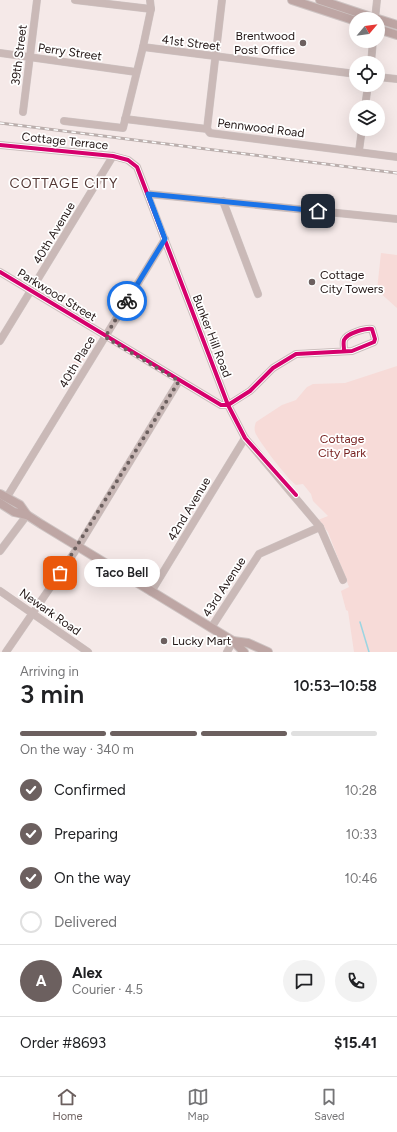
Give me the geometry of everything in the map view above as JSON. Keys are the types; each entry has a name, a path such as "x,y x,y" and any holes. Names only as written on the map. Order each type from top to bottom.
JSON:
{"main road":[{"path":"292,0 349,19"},
{"path":"320,0 355,12"},
{"path":"385,22 397,25"},
{"path":"385,31 397,35"},
{"path":"4,496 20,505 27,515"},
{"path":"0,503 14,512 27,515 233,641 244,652"},
{"path":"233,641 248,643 268,652"}],"street":[{"name":"39th Street","path":"23,112 37,0"},
{"path":"75,0 151,9"},
{"path":"64,121 123,128 143,47 151,9 150,0"},
{"path":"207,129 214,57 222,0"},
{"path":"376,12 377,0"},
{"name":"41st Street","path":"143,47 349,73"},
{"name":"Perry Street","path":"0,53 136,72"},
{"path":"385,78 397,79"},
{"name":"Pennwood Road","path":"125,118 207,129 210,133 397,157"},
{"path":"359,151 361,136"},
{"name":"Cottage Terrace","path":"0,145 113,156 128,160 137,167"},
{"name":"40th Avenue","path":"0,341 113,156"},
{"name":"Bunker Hill Road","path":"137,167 228,405 245,438 320,527 343,580"},
{"path":"148,194 397,219"},
{"path":"223,201 258,294"},
{"name":"40th Place","path":"4,496 165,239"},
{"name":"Parkwood Street","path":"0,272 179,381 222,405 228,405"},
{"path":"228,405 250,391 273,368 296,354 319,352 336,353 344,350"},
{"path":"6,652 78,547 179,381"},
{"name":"42nd Avenue","path":"151,592 245,438"},
{"path":"0,551 27,515"},
{"name":"43rd Avenue","path":"211,628 259,554 320,527"},
{"name":"Newark Road","path":"0,591 85,651"},
{"path":"227,652 233,641"}],"green space":[{"path":"381,253 397,255 397,308 377,290"},
{"path":"91,334 97,338 79,367 73,363"},
{"name":"Cottage City Park","path":"397,366 397,652 354,652 348,611 346,610 341,591 349,587 328,532 318,520 328,516 313,501 311,494 303,484 296,485 280,468 257,436 255,427 256,422 282,405 296,400 307,387 313,384 345,383"}],"waterway":[{"path":"360,622 369,652"}],"railway":[{"path":"0,123 397,173"}],"cycle path":[{"path":"0,145 113,156 128,160 137,167 228,405 245,438 296,495"},
{"path":"0,272 221,405 228,405"},
{"path":"228,405 250,391 273,368 296,354 352,351 374,342 375,339 372,329 361,330 346,337 344,340 344,350"}],"way so far":[{"path":"60,573 78,547 179,381 105,337 127,301"}],"place":[{"name":"Brentwood Post Office","path":"303,43"},
{"name":"Cottage City Towers","path":"312,282"},
{"name":"Taco Bell","path":"60,573"},
{"name":"Lucky Mart","path":"164,641"}],"district":[{"name":"COTTAGE CITY","path":"64,183"}],"route":[{"path":"127,301 165,239 148,194 318,211"}]}
